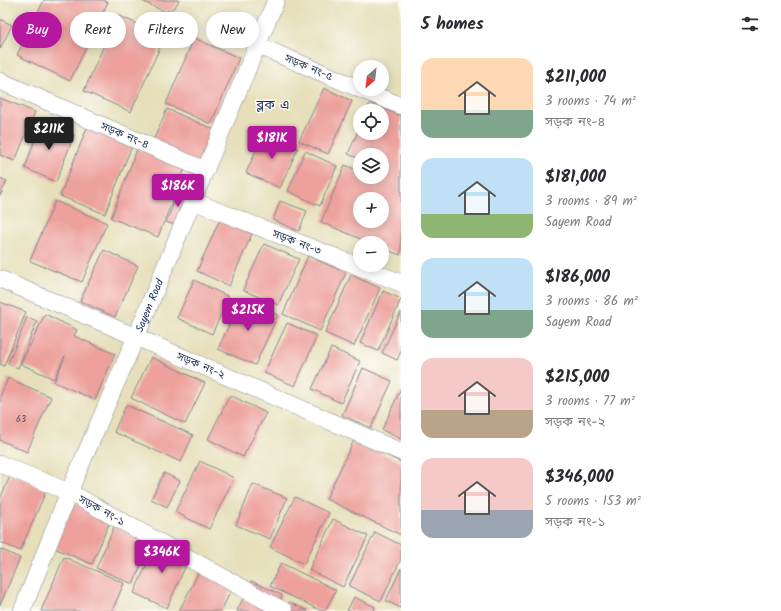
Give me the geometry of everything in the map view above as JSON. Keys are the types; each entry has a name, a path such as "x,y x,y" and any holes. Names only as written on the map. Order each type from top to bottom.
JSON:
{"street":[{"name":"Sayem Road","path":"259,40 276,0"},
{"name":"সড়ক নং-৫","path":"259,46 353,86"},
{"name":"Sayem Road","path":"22,611 69,492 136,337 256,48"},
{"name":"সড়ক নং-৪","path":"0,81 205,170"},
{"name":"সড়ক নং-৫","path":"377,96 401,106"},
{"name":"সড়ক নং-৩","path":"193,201 401,282"},
{"name":"সড়ক নং-২","path":"0,280 136,337 401,452"},
{"name":"সড়ক নং-১","path":"0,464 69,492 284,611"}],"building":[{"path":"44,0 103,0 108,2 103,12 70,12 70,48 86,48 70,81 17,55 20,48 62,48 62,12 38,12"},
{"path":"140,0 179,0 175,7 165,12"},
{"path":"0,19 12,25 0,49"},
{"path":"126,19 134,22 134,48 160,48 131,112 84,91 103,48 126,48"},
{"path":"198,40 206,43 206,48 216,48 239,58 211,124 166,104 190,48 198,48"},
{"path":"324,88 352,101 328,154 299,141"},
{"path":"0,98 35,112 15,161 0,155"},
{"path":"167,109 215,130 200,164 152,143"},
{"path":"389,111 401,116 400,255 389,251 389,236 354,236 321,222 345,165 353,168 353,184 389,184 389,148 353,148 353,156 348,154 354,140 389,140"},
{"path":"42,119 74,135 56,182 25,168"},
{"path":"88,125 133,143 105,214 60,196"},
{"path":"264,132 298,148 280,188 246,173"},
{"path":"137,149 185,168 158,237 111,218"},
{"path":"305,151 337,166 320,206 288,191"},
{"path":"0,178 7,181 0,196"},
{"path":"179,190 190,194 177,226 166,222"},
{"path":"55,201 107,223 82,282 30,261"},
{"path":"280,201 307,211 299,231 273,220"},
{"path":"220,219 252,234 229,286 197,271"},
{"path":"264,244 299,259 278,305 243,290"},
{"path":"104,250 138,266 115,317 80,301"},
{"path":"308,256 346,273 320,331 283,314"},
{"path":"351,275 380,288 354,346 325,333"},
{"path":"194,280 229,297 212,334 177,318"},
{"path":"383,291 401,299 378,351 360,343"},
{"path":"241,299 278,315 255,365 218,349"},
{"path":"0,302 26,312 4,366 0,364"},
{"path":"401,312 401,351 397,360 382,353"},
{"path":"45,314 77,330 74,336 115,354 95,400 54,382 65,356 54,379 21,364"},
{"path":"27,317 37,321 18,368 8,364"},
{"path":"287,323 317,336 295,386 264,373"},
{"path":"331,348 360,361 341,403 312,389"},
{"path":"151,357 205,383 185,424 131,398"},
{"path":"363,368 392,381 371,428 342,415"},
{"path":"8,378 51,397 27,452 0,440 0,397"},
{"path":"401,388 401,439 382,430"},
{"path":"230,395 266,413 243,457 208,439"},
{"path":"126,405 193,435 181,462 114,432"},
{"path":"354,440 401,462 401,535 326,499"},
{"path":"200,461 234,478 209,529 175,512"},
{"path":"164,473 180,481 167,507 151,499"},
{"path":"11,474 47,489 20,551 0,542 0,499"},
{"path":"253,484 287,498 270,539 236,525"},
{"path":"295,497 329,513 304,564 270,547"},
{"path":"74,503 111,519 92,564 54,548"},
{"path":"333,519 368,536 343,587 309,570"},
{"path":"115,525 151,541 133,584 96,568"},
{"path":"375,532 401,545 401,559 381,601 349,586"},
{"path":"157,541 190,556 167,608 134,593"},
{"path":"0,549 20,558 0,605"},
{"path":"64,557 124,583 112,611 41,611"},
{"path":"205,560 238,576 221,611 179,611"},
{"path":"281,563 336,590 325,611 322,611 270,586"},
{"path":"401,568 401,608 386,601"},
{"path":"251,581 282,595 275,611 237,611"},
{"path":"354,597 375,607 374,611 347,611"},
{"path":"289,602 308,611 285,611"}],"district":[{"name":"ব্লক এ","path":"273,104"}]}
